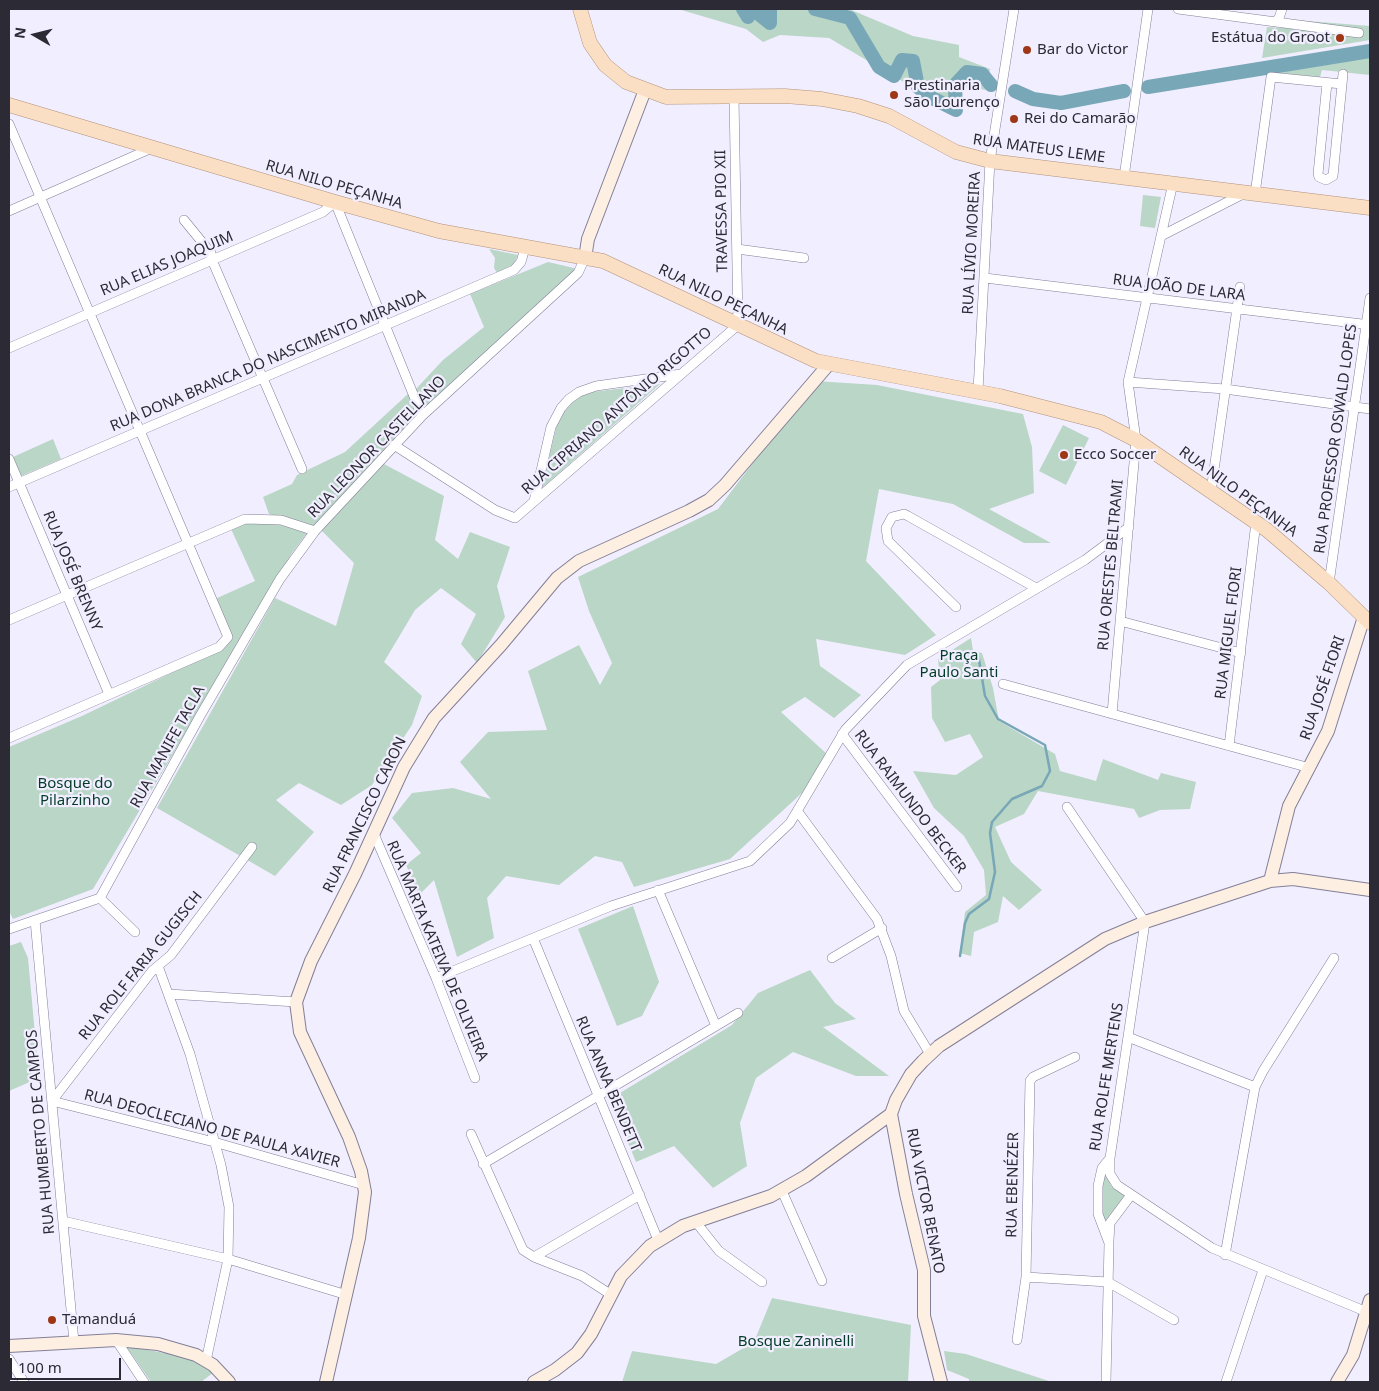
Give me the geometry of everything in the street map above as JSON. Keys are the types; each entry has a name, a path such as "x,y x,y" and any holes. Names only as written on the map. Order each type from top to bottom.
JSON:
{"main road":[{"name":"RUA MATEUS LEME","path":"580,9 584,27 596,54 616,74 644,90 675,98 809,97 858,106 904,122 956,152 990,161 1370,208"},
{"name":"RUA NILO PEÇANHA","path":"9,105 439,231 608,263 801,355 829,364 978,391 1092,419 1112,426 1136,440 1256,522 1329,583 1367,620"}],"street":[{"name":"RUA LÍVIO MOREIRA","path":"978,391 990,161 1014,9"},
{"path":"1124,177 1148,9"},
{"path":"1178,9 1358,33"},
{"path":"1276,21 1282,9"},
{"path":"1327,84 1318,174 1319,177 1326,180 1333,176 1343,74"},
{"path":"1161,236 1250,193 1271,77 1342,84"},
{"path":"585,258 588,239 644,90"},
{"name":"TRAVESSA PIO XII","path":"734,97 738,325"},
{"path":"9,124 228,637 219,647 9,738"},
{"path":"9,211 152,148"},
{"name":"RUA ORESTES BELTRAMI","path":"1112,714 1136,440 1128,382 1173,183"},
{"path":"335,202 387,324 422,416"},
{"name":"RUA ELIAS JOAQUIM","path":"9,348 323,212 335,202"},
{"path":"184,220 209,250 302,469"},
{"name":"RUA DONA BRANCA DO NASCIMENTO MIRANDA","path":"9,487 514,270 521,262 525,248"},
{"path":"737,249 804,258"},
{"name":"RUA LEONOR CASTELLANO","path":"9,620 235,523 256,518 281,520 315,531 422,416 578,273 585,258"},
{"name":"RUA JOÃO DE LARA","path":"985,278 1368,324"},
{"path":"1211,491 1240,288"},
{"name":"RUA PROFESSOR OSWALD LOPES","path":"1329,583 1368,324 1370,298"},
{"name":"RUA CIPRIANO ANTÔNIO RIGOTTO","path":"394,445 495,510 515,518 738,325"},
{"name":"RUA FRANCISCO CARON","path":"326,1382 364,1212 364,1185 346,1130 300,1032 296,1002 311,961 374,834 404,767 423,733 448,701 501,645 557,578 579,561 709,500 829,364"},
{"path":"534,502 551,427 561,408 569,399 579,392 596,386 681,374"},
{"path":"1128,382 1225,389 1370,409"},
{"name":"RUA JOSÉ BRENNY","path":"9,459 110,694"},
{"path":"956,606 888,541 886,528 892,518 897,515 908,516 1036,588"},
{"name":"RUA MIGUEL FIORI","path":"1229,746 1256,522"},
{"path":"436,978 611,906 750,862 780,834 798,812 842,734 907,665 1085,560 1129,527"},
{"name":"RUA MANIFE TACLA","path":"100,898 204,708 280,579 315,531"},
{"name":"RUA JOSÉ FIORI","path":"1270,881 1289,806 1330,726 1367,620"},
{"path":"1120,621 1240,654"},
{"path":"1003,684 1310,768"},
{"name":"RUA RAIMUNDO BECKER","path":"842,734 957,888"},
{"path":"1067,806 1145,922"},
{"path":"798,812 871,910 882,928 891,956 904,1011 930,1054"},
{"name":"RUA MARTA KATEIVA DE OLIVEIRA","path":"374,834 436,978 475,1078"},
{"name":"RUA ROLF FARIA GUGISCH","path":"52,1101 158,966 170,955 252,847"},
{"path":"534,1382 555,1370 577,1353 591,1334 610,1294 626,1269 658,1240 695,1221 759,1201 782,1191 891,1114 896,1100 911,1074 930,1054 1096,944 1145,922 1270,881 1293,879 1370,890"},
{"path":"658,890 716,1026"},
{"path":"9,929 100,898 135,932"},
{"name":"RUA HUMBERTO DE CAMPOS","path":"35,920 74,1342"},
{"name":"RUA ROLFE MERTENS","path":"1106,1382 1109,1243 1098,1214 1097,1194 1100,1172 1110,1158 1145,922"},
{"path":"832,958 882,928"},
{"name":"RUA ANNA BENDETT","path":"533,938 658,1240"},
{"path":"1226,1255 1255,1087 1262,1071 1334,958"},
{"path":"158,966 170,994 190,1054 214,1142 229,1207 228,1259 206,1361"},
{"path":"170,994 296,1002"},
{"path":"483,1164 738,1013"},
{"path":"1128,1037 1255,1087"},
{"name":"RUA EBENÉZER","path":"1017,1340 1026,1277 1030,1081 1033,1077 1075,1057"},
{"name":"RUA DEOCLECIANO DE PAULA XAVIER","path":"52,1101 214,1142 364,1185"},
{"name":"RUA VICTOR BENATO","path":"891,1114 906,1194 924,1270 924,1316 941,1382"},
{"path":"471,1134 518,1243 523,1250 534,1257 576,1272 610,1294"},
{"path":"1110,1158 1109,1170 1112,1179 1132,1195 1226,1255 1263,1270 1369,1306 1353,1355 1337,1382"},
{"path":"782,1191 822,1281"},
{"path":"534,1257 640,1195"},
{"path":"1109,1243 1110,1223 1132,1195"},
{"path":"63,1221 228,1259 346,1295"},
{"path":"695,1221 719,1251 762,1282"},
{"path":"1226,1382 1263,1270"},
{"path":"1026,1277 1108,1282 1174,1320"},
{"path":"116,1340 144,1382"},
{"path":"9,1346 116,1340 169,1346 185,1350 206,1361 229,1382"},
{"path":"9,1359 24,1382"}],"green space":[{"path":"678,9 849,9 913,36 959,45 959,57 990,69 987,90 963,87 958,114 829,38 780,35 763,42 746,29"},
{"path":"1283,19 1370,26 1370,40 1262,58 1267,27 1281,28"},
{"path":"1370,56 1370,75 1322,70 1320,77 1268,72"},
{"path":"1143,195 1161,197 1155,228 1140,226"},
{"path":"489,249 518,255 514,264 497,273 494,268 495,258"},
{"path":"548,262 578,269 425,409 416,389 443,360 484,327 470,294"},
{"path":"815,381 877,385 1023,414 1032,447 1034,493 989,509 1051,543 1024,543 953,504 879,489 866,561 936,635 905,655 816,639 820,666 861,695 834,718 805,697 781,712 828,755 803,792 730,859 634,887 622,862 595,856 559,885 506,876 487,898 494,938 457,957 434,880 419,895 406,865 421,853 392,818 412,793 453,788 491,799 460,762 488,732 547,730 528,671 579,645 600,685 612,663 589,611 578,577 718,509"},
{"path":"660,384 542,488 557,424 561,415 577,398 591,392"},
{"path":"409,393 418,415 314,526 269,514 263,497 292,484 297,475 345,452"},
{"name":"Ecco Soccer","path":"1063,425 1089,438 1066,485 1039,471"},
{"path":"53,439 61,459 21,476 13,457"},
{"path":"384,464 444,496 435,540 458,559 470,532 510,547 497,586 505,617 477,663 461,644 476,614 441,588 415,610 384,662 422,696 412,725 372,785 341,805 299,783 276,800 314,832 275,876 157,808 275,598 336,626 354,563 320,529"},
{"name":"Bosque do Pilarzinho","path":"247,523 274,523 307,533 292,553 93,889 13,919 9,911 9,747 82,716 219,650 231,639 215,599 255,581 231,529"},
{"name":"Praça Paulo Santi","path":"971,638 973,651 982,653 993,688 999,721 1055,754 1060,771 1096,781 1103,759 1158,780 1161,773 1196,782 1190,809 1160,810 1139,818 1134,809 1038,791 1024,814 995,827 1011,862 1042,890 1019,910 1003,896 998,922 974,932 971,956 960,953 965,912 986,895 984,870 964,836 934,808 913,771 956,775 983,757 970,734 945,742 932,718 931,687 940,680 938,659"},
{"path":"633,906 659,982 642,1016 617,1026 578,929"},
{"path":"21,942 28,958 39,1078 9,1091 9,946"},
{"path":"810,970 835,1003 856,1019 823,1027 889,1076 856,1076 793,1052 756,1078 740,1123 747,1166 713,1188 674,1146 636,1162 610,1099 732,1025 758,993"},
{"path":"1106,1171 1111,1186 1125,1196 1108,1218 1105,1229 1100,1209 1103,1173"},
{"name":"Bosque Zaninelli","path":"772,1298 911,1325 908,1382 622,1382 632,1351 716,1364 754,1342"},
{"path":"126,1346 181,1356 199,1363 214,1372 201,1382 151,1382"},
{"path":"944,1351 966,1354 1052,1382 969,1382 969,1379 947,1370"}],"waterway":[{"path":"743,9 748,17 747,9"},
{"path":"760,9 760,15 770,23 770,9"},
{"path":"815,9 850,18 879,67 894,76 902,60 913,61 918,87 928,96 956,110 955,85 967,72 982,74 991,85"},
{"path":"1148,87 1370,51"},
{"path":"1015,91 1033,99 1061,103 1124,91"},
{"path":"960,956 965,923 969,914 989,899 995,872 990,833 992,822 1012,799 1042,786 1050,771 1045,745 998,719 985,696 978,654"}],"place":[{"name":"Estátua do Groot","path":"1340,38"},
{"name":"Bar do Victor","path":"1027,50"},
{"name":"Prestinaria São Lourenço","path":"894,95"},
{"name":"Rei do Camarão","path":"1014,119"},
{"name":"Ecco Soccer","path":"1064,455"},
{"name":"Tamanduá","path":"52,1320"}]}
